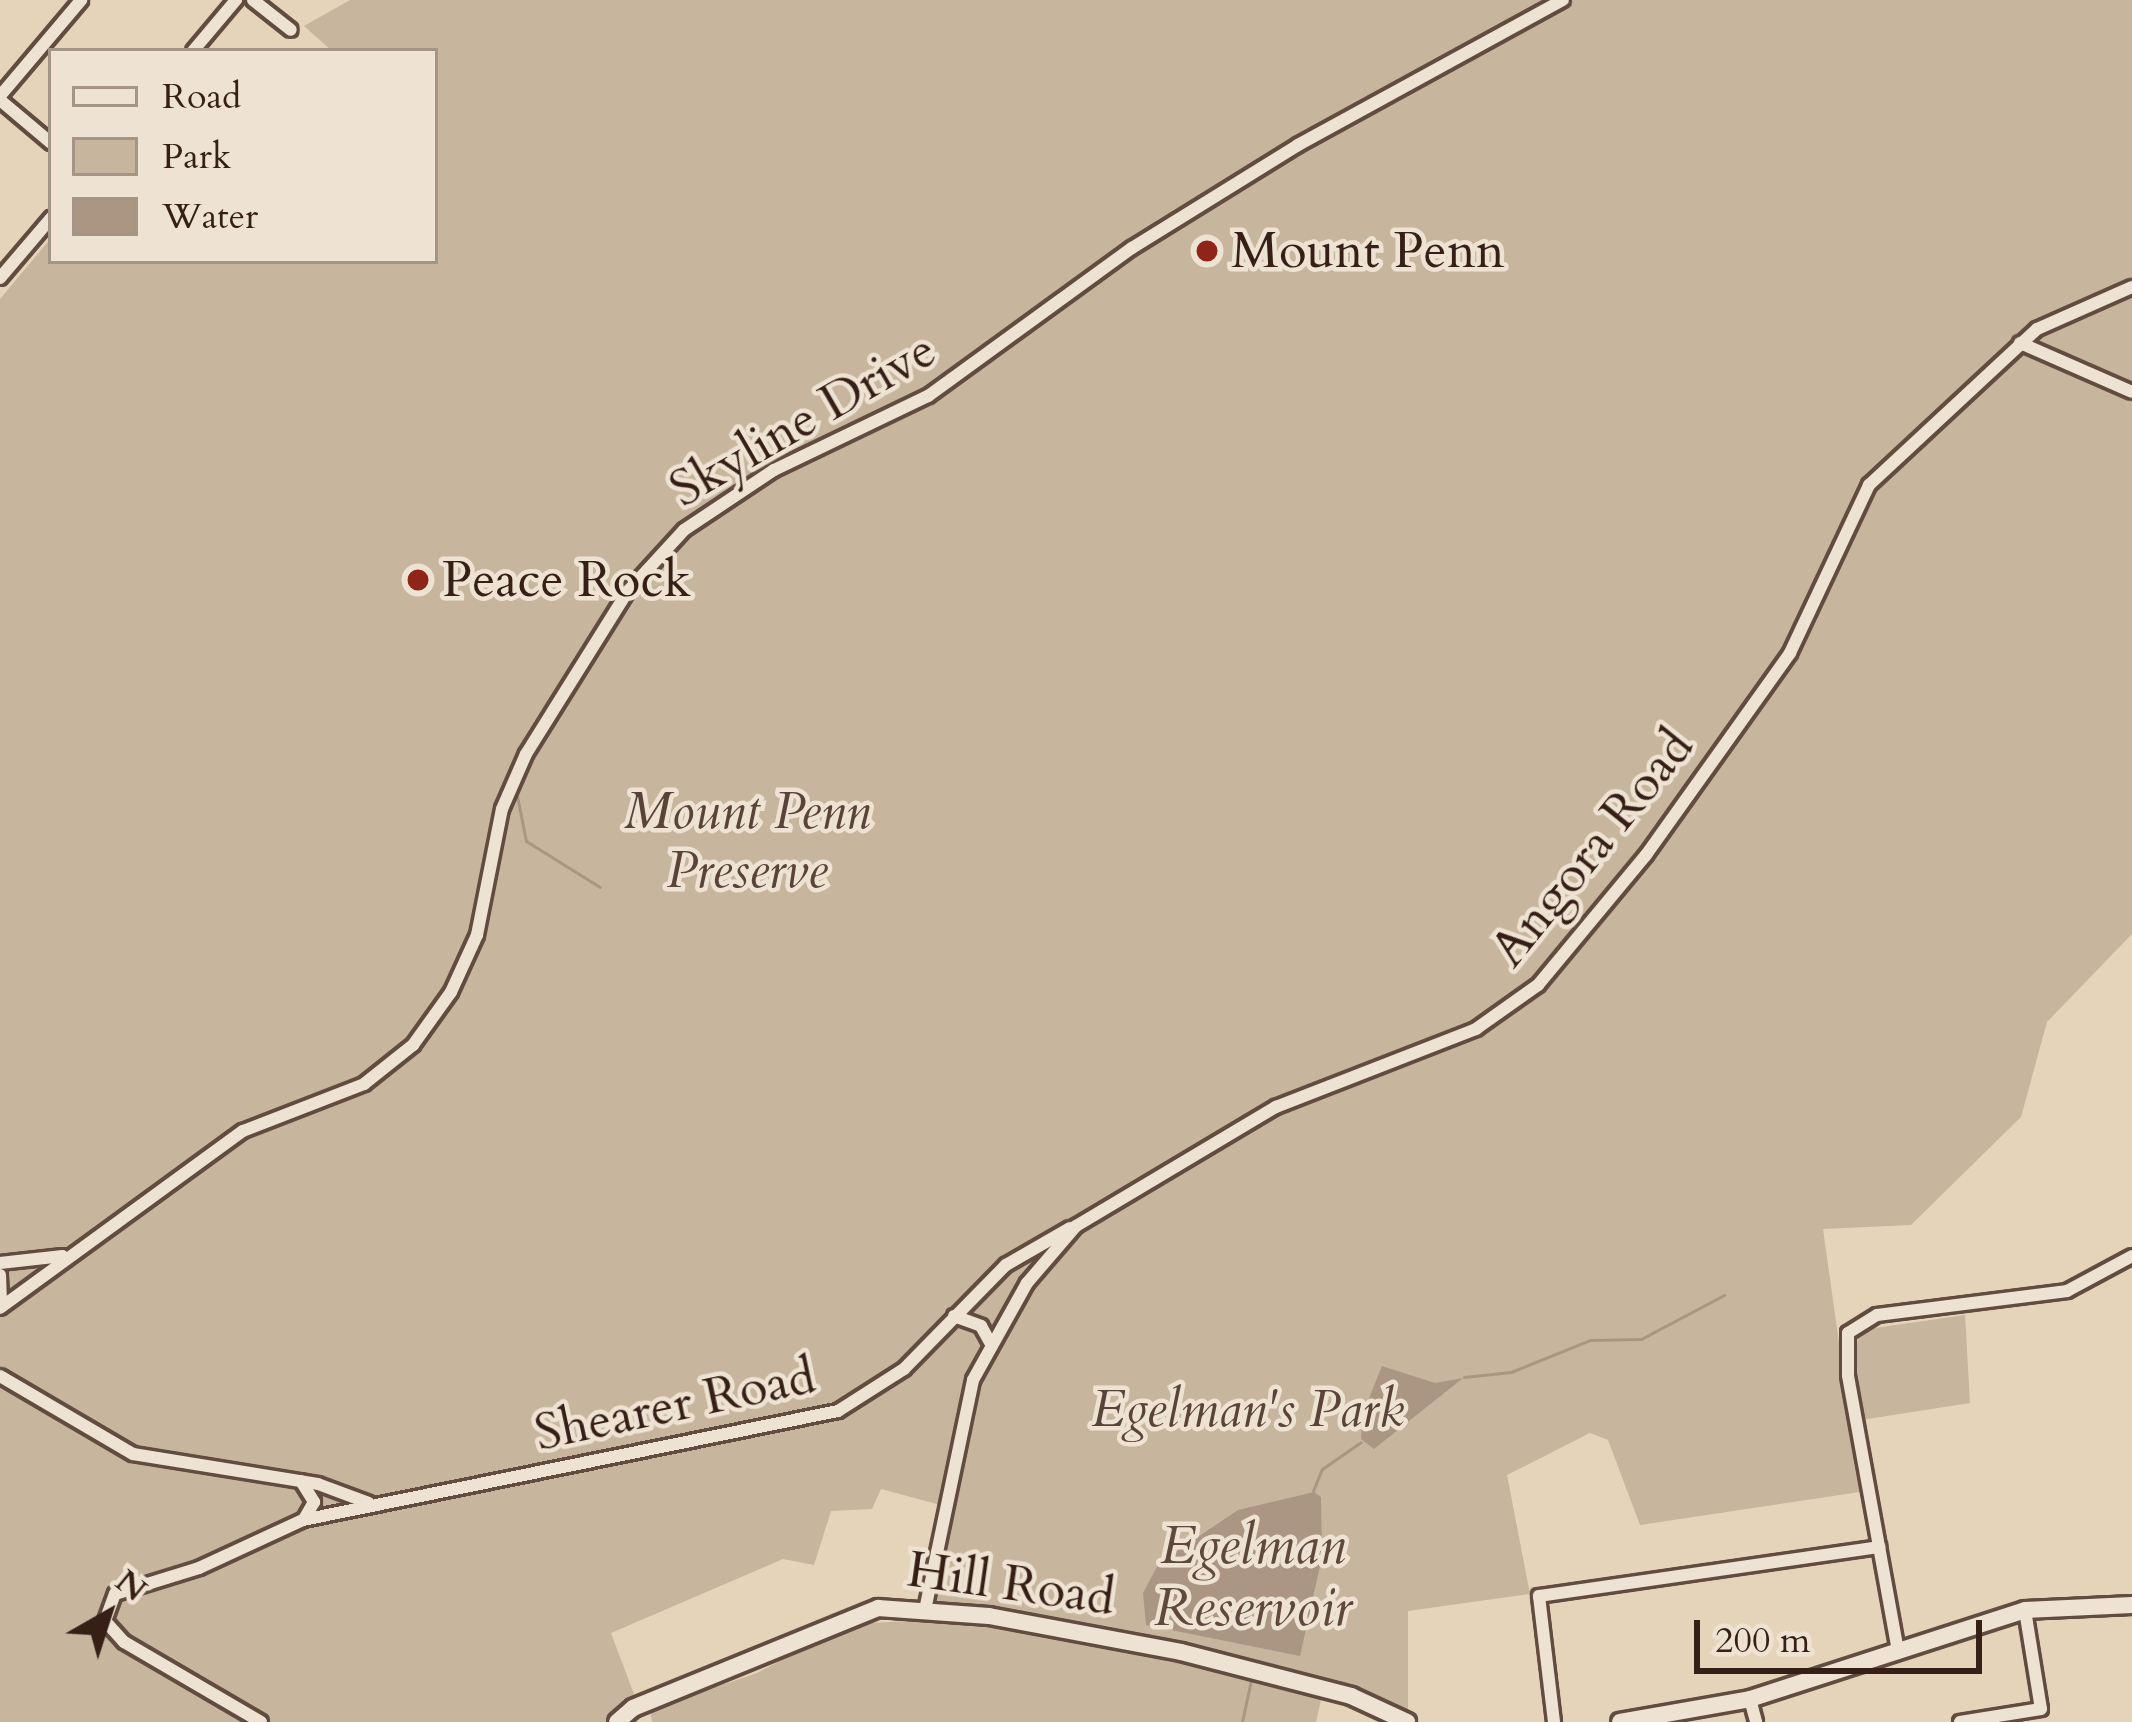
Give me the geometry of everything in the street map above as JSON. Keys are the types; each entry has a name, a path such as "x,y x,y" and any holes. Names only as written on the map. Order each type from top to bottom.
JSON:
{"street":[{"path":"48,140 0,98 81,0"},
{"path":"196,48 236,0"},
{"path":"253,0 290,30"},
{"name":"Skyline Drive","path":"0,1308 243,1131 364,1084 413,1045 451,992 476,935 502,809 526,754 628,591 684,530 774,470 928,396 1132,248 1298,146 1563,0"},
{"path":"0,278 48,222"},
{"name":"Angora Road","path":"925,1610 960,1420 990,1342 1076,1226 1276,1107 1476,1029 1538,985 1646,855 1790,652 1869,485 2020,343 2082,304 2132,287"},
{"path":"2020,343 2132,392"},
{"name":"Shearer Road","path":"261,1722 124,1642 105,1612 123,1588 199,1568 303,1520 815,1419 886,1384 1024,1251 1076,1226"},
{"name":"Skyline Drive","path":"0,1263 70,1255"},
{"path":"1898,1651 1848,1375 1848,1333 1877,1315 2067,1291 2132,1256"},
{"name":"Skyline Drive","path":"0,1275 0,1308"},
{"path":"954,1316 972,1321 990,1342"},
{"path":"0,1376 133,1454 223,1475 300,1481 370,1504"},
{"path":"300,1481 314,1502 303,1520"},
{"path":"1554,1722 1539,1596 1879,1547"},
{"path":"1620,1722 1750,1700 2025,1610 2132,1605"},
{"name":"Hill Road","path":"617,1722 633,1708 745,1668 861,1612 925,1610 1181,1652 1351,1696 1398,1720"},
{"path":"1960,1722 2041,1708 2025,1610"},
{"path":"1750,1700 1756,1722"}],"green space":[{"name":"Mount Penn Preserve","path":"350,0 2132,0 2132,934 2047,1022 2021,1117 1911,1225 1823,1229 1860,1492 1640,1525 1608,1440 1590,1433 1507,1475 1530,1594 1408,1611 1408,1711 1324,1686 1316,1722 652,1722 650,1710 757,1673 850,1624 929,1620 948,1507 881,1489 872,1509 831,1511 814,1565 783,1559 611,1633 634,1694 606,1722 0,1722 0,299 48,242 48,264 438,264 438,48 329,48 304,26"},
{"path":"1965,1315 1970,1403 1861,1420 1850,1363 1861,1330"}],"water":[{"path":"1382,1366 1435,1383 1463,1378 1374,1449 1361,1439 1363,1413"},
{"name":"Egelman Reservoir","path":"1314,1492 1321,1497 1322,1557 1300,1656 1146,1625 1143,1593 1159,1563 1238,1510"}],"waterway":[{"path":"516,791 526,841 600,887"},
{"path":"1464,1377 1511,1372 1590,1340 1641,1339 1724,1295"},
{"path":"1313,1491 1322,1469 1361,1442"},
{"path":"1242,1722 1251,1680"}],"place":[{"name":"Mount Penn","path":"1207,251"},
{"name":"Peace Rock","path":"418,580"}],"park label":[{"name":"Egelman's Park","path":"1248,1410"}]}
